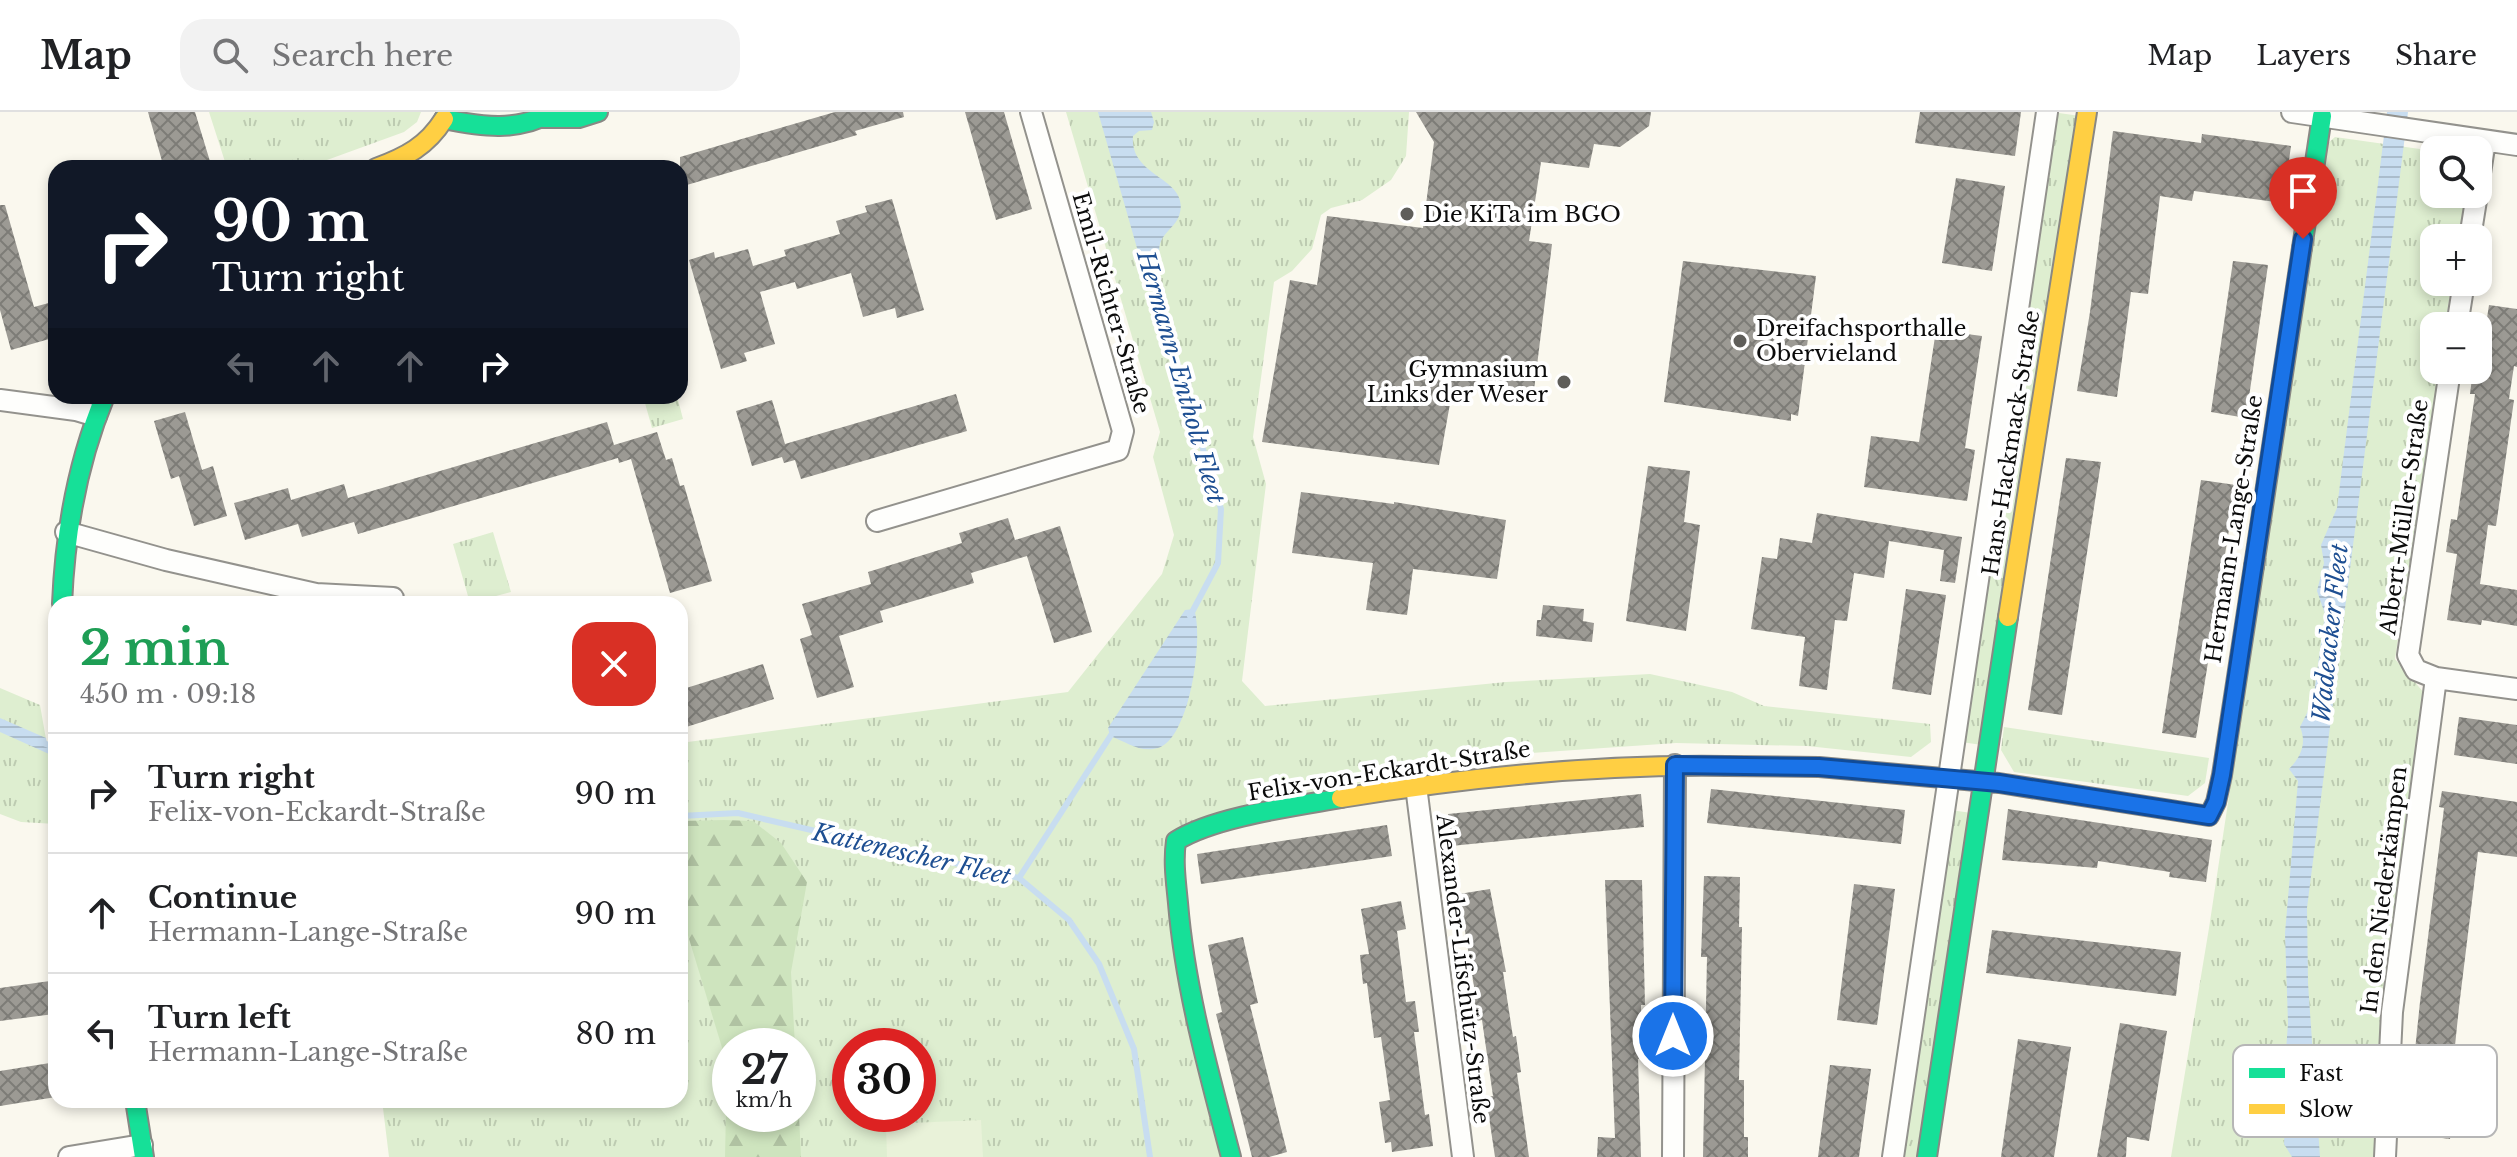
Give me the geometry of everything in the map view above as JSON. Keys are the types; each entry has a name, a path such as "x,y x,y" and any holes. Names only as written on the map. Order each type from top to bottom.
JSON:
{"street":[{"path":"398,160 414,154 433,138 444,116 501,128 515,127 548,115 579,118 598,112"},
{"name":"Emil-Richter-Straße","path":"877,521 1118,450 1123,431 1031,112"},
{"name":"Hans-Hackmack-Straße","path":"1893,1157 2047,112"},
{"name":"Hans-Hackmack-Straße","path":"1927,1157 1982,781 2087,112"},
{"path":"2292,112 2452,136"},
{"name":"Hermann-Lange-Straße","path":"1982,781 2209,816 2216,802 2322,116"},
{"path":"2492,142 2517,145"},
{"name":"Albert-Müller-Straße","path":"2436,678 2416,670 2408,655 2448,384"},
{"path":"0,400 76,410 96,416"},
{"path":"62,596 66,532 101,404"},
{"path":"66,532 166,560 316,594 354,596"},
{"path":"2436,678 2517,689"},
{"name":"In den Niederkämpen","path":"2390,1045 2392,1012 2436,678"},
{"path":"1673,1157 1675,765"},
{"name":"Felix-von-Eckardt-Straße","path":"1231,1157 1201,1045 1181,939 1174,855 1176,841 1193,830 1293,806 1416,786 1547,771 1675,765 1819,767 1949,778"},
{"path":"1949,778 1982,781"},
{"name":"Alexander-Lifschütz-Straße","path":"1416,786 1463,1157"},
{"path":"69,1157 143,1151 136,1108"},
{"name":"In den Niederkämpen","path":"2385,1157 2386,1137"}],"green space":[{"path":"209,112 421,112 417,122 404,132 327,160 224,160"},
{"path":"1066,112 1409,112 1406,156 1391,180 1362,200 1331,208 1321,215 1312,249 1292,271 1274,282 1253,437 1266,484 1242,681 1265,706 1506,682 1650,674 1732,692 1764,706 1930,724 1931,742 1911,757 1807,746 1676,743 1518,754 1361,783 1176,831 1223,1157 389,1157 383,1108 688,1108 688,742 1068,692 1162,574 1174,535 1153,457 1160,432"},
{"path":"2052,112 2080,116 1982,745 1961,742"},
{"path":"2335,137 2420,149 2420,208 2463,208 2461,224 2420,224 2420,296 2450,296 2447,312 2420,312 2420,384 2437,384 2395,659 2425,694 2390,1045 2233,1045 2233,1137 2381,1137 2379,1157 2171,1157 2209,928 2328,143"},
{"path":"645,404 679,404 683,419 652,428"},
{"path":"493,532 511,592 496,596 468,596 453,544"},
{"path":"0,688 40,705 48,750 48,824 21,822 0,814"},
{"path":"2004,727 2209,758 2205,783 2188,796 2014,772 2001,750"},
{"path":"1950,810 1972,813 1920,1157 1899,1157"},
{"path":"688,821 753,821 781,843 807,882 791,972 794,1028 716,1028 688,935"},
{"path":"981,1120 983,1157 887,1157 886,1132 936,1132 936,1122"},
{"path":"726,1132 800,1132 801,1157 725,1157"}],"water":[{"path":"1098,112 1151,112 1154,122 1152,130 1139,131 1133,136 1134,150 1149,170 1177,193 1181,203 1178,219 1161,241 1158,261 1151,276 1141,262"},
{"name":"Wadeacker Fleet","path":"2387,112 2408,112 2307,908 2312,1045 2286,1045 2285,933 2298,781 2289,769 2302,750 2300,727 2313,701 2325,614 2317,591 2324,563 2321,545 2337,508"},
{"path":"1194,609 1197,623 1195,663 1192,686 1179,726 1169,741 1158,748 1139,748 1110,736 1108,728 1185,610"},
{"path":"0,718 46,738 48,754 0,732"},
{"path":"2284,1137 2319,1137 2320,1157 2292,1157 2284,1144"}],"building":[{"path":"148,112 195,112 210,160 162,160"},
{"path":"835,112 903,112 904,117 855,131 857,135 688,185 688,160 680,160 680,157"},
{"path":"965,112 1004,112 1032,209 996,220"},
{"path":"1416,112 1651,112 1649,126 1620,147 1594,144 1589,168 1541,162 1529,241 1552,244 1533,398 1453,387 1439,465 1262,442 1290,280 1317,285 1327,216 1423,228 1434,142"},
{"path":"1920,112 2021,112 2015,156 1915,143"},
{"path":"2113,131 2201,143 2202,134 2291,146 2283,203 2194,191 2192,201 2160,196 2148,294 2131,292 2117,397 2077,391"},
{"path":"1956,178 2005,186 1992,271 1942,263"},
{"path":"892,199 924,310 897,318 895,308 863,317 851,273 797,289 795,282 760,292 775,344 744,353 747,361 721,369 689,260 714,252 715,258 748,249 753,266 786,256 784,250 840,234 836,221 867,212 865,206"},
{"path":"0,205 5,205 34,307 48,303 48,339 11,350 0,310"},
{"name":"Dreifachsporthalle Obervieland","path":"1683,261 1816,276 1798,416 1791,414 1791,421 1664,402"},
{"path":"2233,261 2268,265 2246,418 2211,412"},
{"path":"2489,305 2517,309 2517,367 2514,366 2509,399 2514,400 2496,526 2488,525 2480,584 2517,590 2517,626 2482,620 2481,625 2447,620 2457,554 2446,552 2451,519 2457,520 2475,394 2470,394 2471,384 2492,384 2492,312 2488,312"},
{"path":"1936,330 1982,336 1965,448 1975,450 1967,501 1864,487 1871,436 1919,442"},
{"path":"956,394 967,431 801,479 795,460 784,463 782,457 752,466 736,411 772,400 785,444"},
{"path":"185,412 202,470 213,466 227,516 194,526 179,476 171,479 154,421"},
{"path":"607,422 614,445 657,432 666,460 672,458 680,486 684,485 712,581 670,593 631,459 619,463 618,458 358,534 354,522 302,537 298,524 245,540 234,503 288,488 291,500 344,484 348,498"},
{"path":"2066,458 2101,462 2062,715 2028,710"},
{"path":"1648,466 1690,471 1684,522 1700,525 1686,631 1626,621"},
{"path":"2201,480 2236,485 2196,738 2162,733"},
{"path":"1301,492 1394,502 1506,520 1497,579 1413,569 1407,615 1366,610 1373,563 1292,553"},
{"path":"1817,513 1962,537 1955,583 1940,581 1944,550 1889,541 1884,578 1854,573 1847,621 1835,620 1827,690 1799,686 1805,637 1751,629 1762,557 1777,559 1780,538 1812,543"},
{"path":"1008,518 1015,540 1060,526 1092,632 1054,643 1027,556 971,573 974,583 880,611 883,622 839,636 854,687 817,698 800,639 812,635 802,604 871,584 868,572 962,543 959,533"},
{"path":"1906,589 1946,595 1931,695 1892,689"},
{"path":"1543,605 1584,609 1583,621 1594,623 1592,642 1536,636 1537,620 1541,620"},
{"path":"763,664 774,699 688,726 688,687"},
{"path":"2459,717 2517,725 2517,764 2454,755"},
{"path":"1711,789 1905,810 1901,844 1707,823"},
{"path":"2442,791 2517,802 2517,857 2478,852 2455,1045 2416,1045 2444,808 2439,807"},
{"path":"1641,794 1644,827 1451,846 1448,814"},
{"path":"2008,809 2212,840 2206,882 2169,877 2170,872 2098,861 2097,868 2002,860"},
{"path":"1387,825 1392,856 1201,884 1197,854"},
{"path":"1704,876 1740,877 1739,1080 1744,1080 1744,1137 1748,1137 1748,1157 1703,1157 1707,957 1701,957"},
{"path":"1605,880 1642,880 1645,1005 1641,1005 1641,1059 1638,1059 1641,1157 1597,1157 1598,1137 1615,1138"},
{"path":"1854,884 1895,889 1877,1025 1837,1020"},
{"path":"1490,889 1506,972 1503,972 1513,1037 1516,1036 1521,1072 1517,1073 1529,1157 1495,1157 1486,1097 1493,1096 1482,1020 1472,1022 1467,994 1475,993 1459,894"},
{"path":"1401,901 1406,929 1397,931 1406,1002 1415,1001 1419,1032 1414,1032 1425,1115 1429,1114 1433,1146 1392,1152 1391,1142 1385,1143 1379,1102 1390,1100 1381,1037 1374,1038 1367,983 1363,984 1360,955 1369,954 1361,909"},
{"path":"1992,930 2181,952 2176,996 1986,973"},
{"path":"1243,937 1258,1003 1250,1005 1287,1152 1269,1157 1252,1157 1216,1014 1222,1012 1208,945"},
{"path":"48,981 48,1015 0,1021 0,988"},
{"path":"2120,1023 2167,1031 2149,1141 2127,1137 2126,1157 2097,1157"},
{"path":"2018,1039 2071,1047 2054,1157 2001,1157"},
{"path":"48,1063 48,1098 0,1106 0,1071"},
{"path":"1830,1065 1871,1069 1859,1157 1818,1157"}],"waterway":[{"name":"Hermann-Entholt Fleet","path":"1149,269 1221,509 1218,563 1190,616"},
{"name":"Hermann-Entholt Fleet","path":"1019,878 1113,732"},
{"name":"Kattenescher Fleet","path":"41,742 48,745"},
{"name":"Kattenescher Fleet","path":"688,816 738,813 1019,878 1069,920 1099,964 1134,1049 1150,1157"}],"traffic: fast":[{"path":"444,119 500,126 526,123 553,112"},
{"path":"543,118 579,118 598,112"},
{"path":"2302,248 2322,116"},
{"path":"63,596 74,498 102,404"},
{"path":"1727,766 1819,767 1999,783 2209,816 2216,802 2222,775 2254,566"},
{"path":"1927,1157 2008,617"},
{"path":"1231,1157 1186,967 1176,880 1176,841 1233,819 1341,798"},
{"path":"136,1108 144,1157"}],"traffic: slow":[{"path":"2008,617 2087,112"},
{"path":"397,160 415,150 444,119"},
{"path":"2254,566 2302,248"},
{"path":"1341,798 1533,773 1630,767 1727,766"}],"place":[{"name":"Die KiTa im BGO","path":"1407,214"},
{"name":"Dreifachsporthalle Obervieland","path":"1740,341"},
{"name":"Gymnasium Links der Weser","path":"1564,382"}],"route":[{"path":"1673,1036 1675,765 1819,767 1999,783 2209,816 2216,802 2222,775 2303,239"}]}
